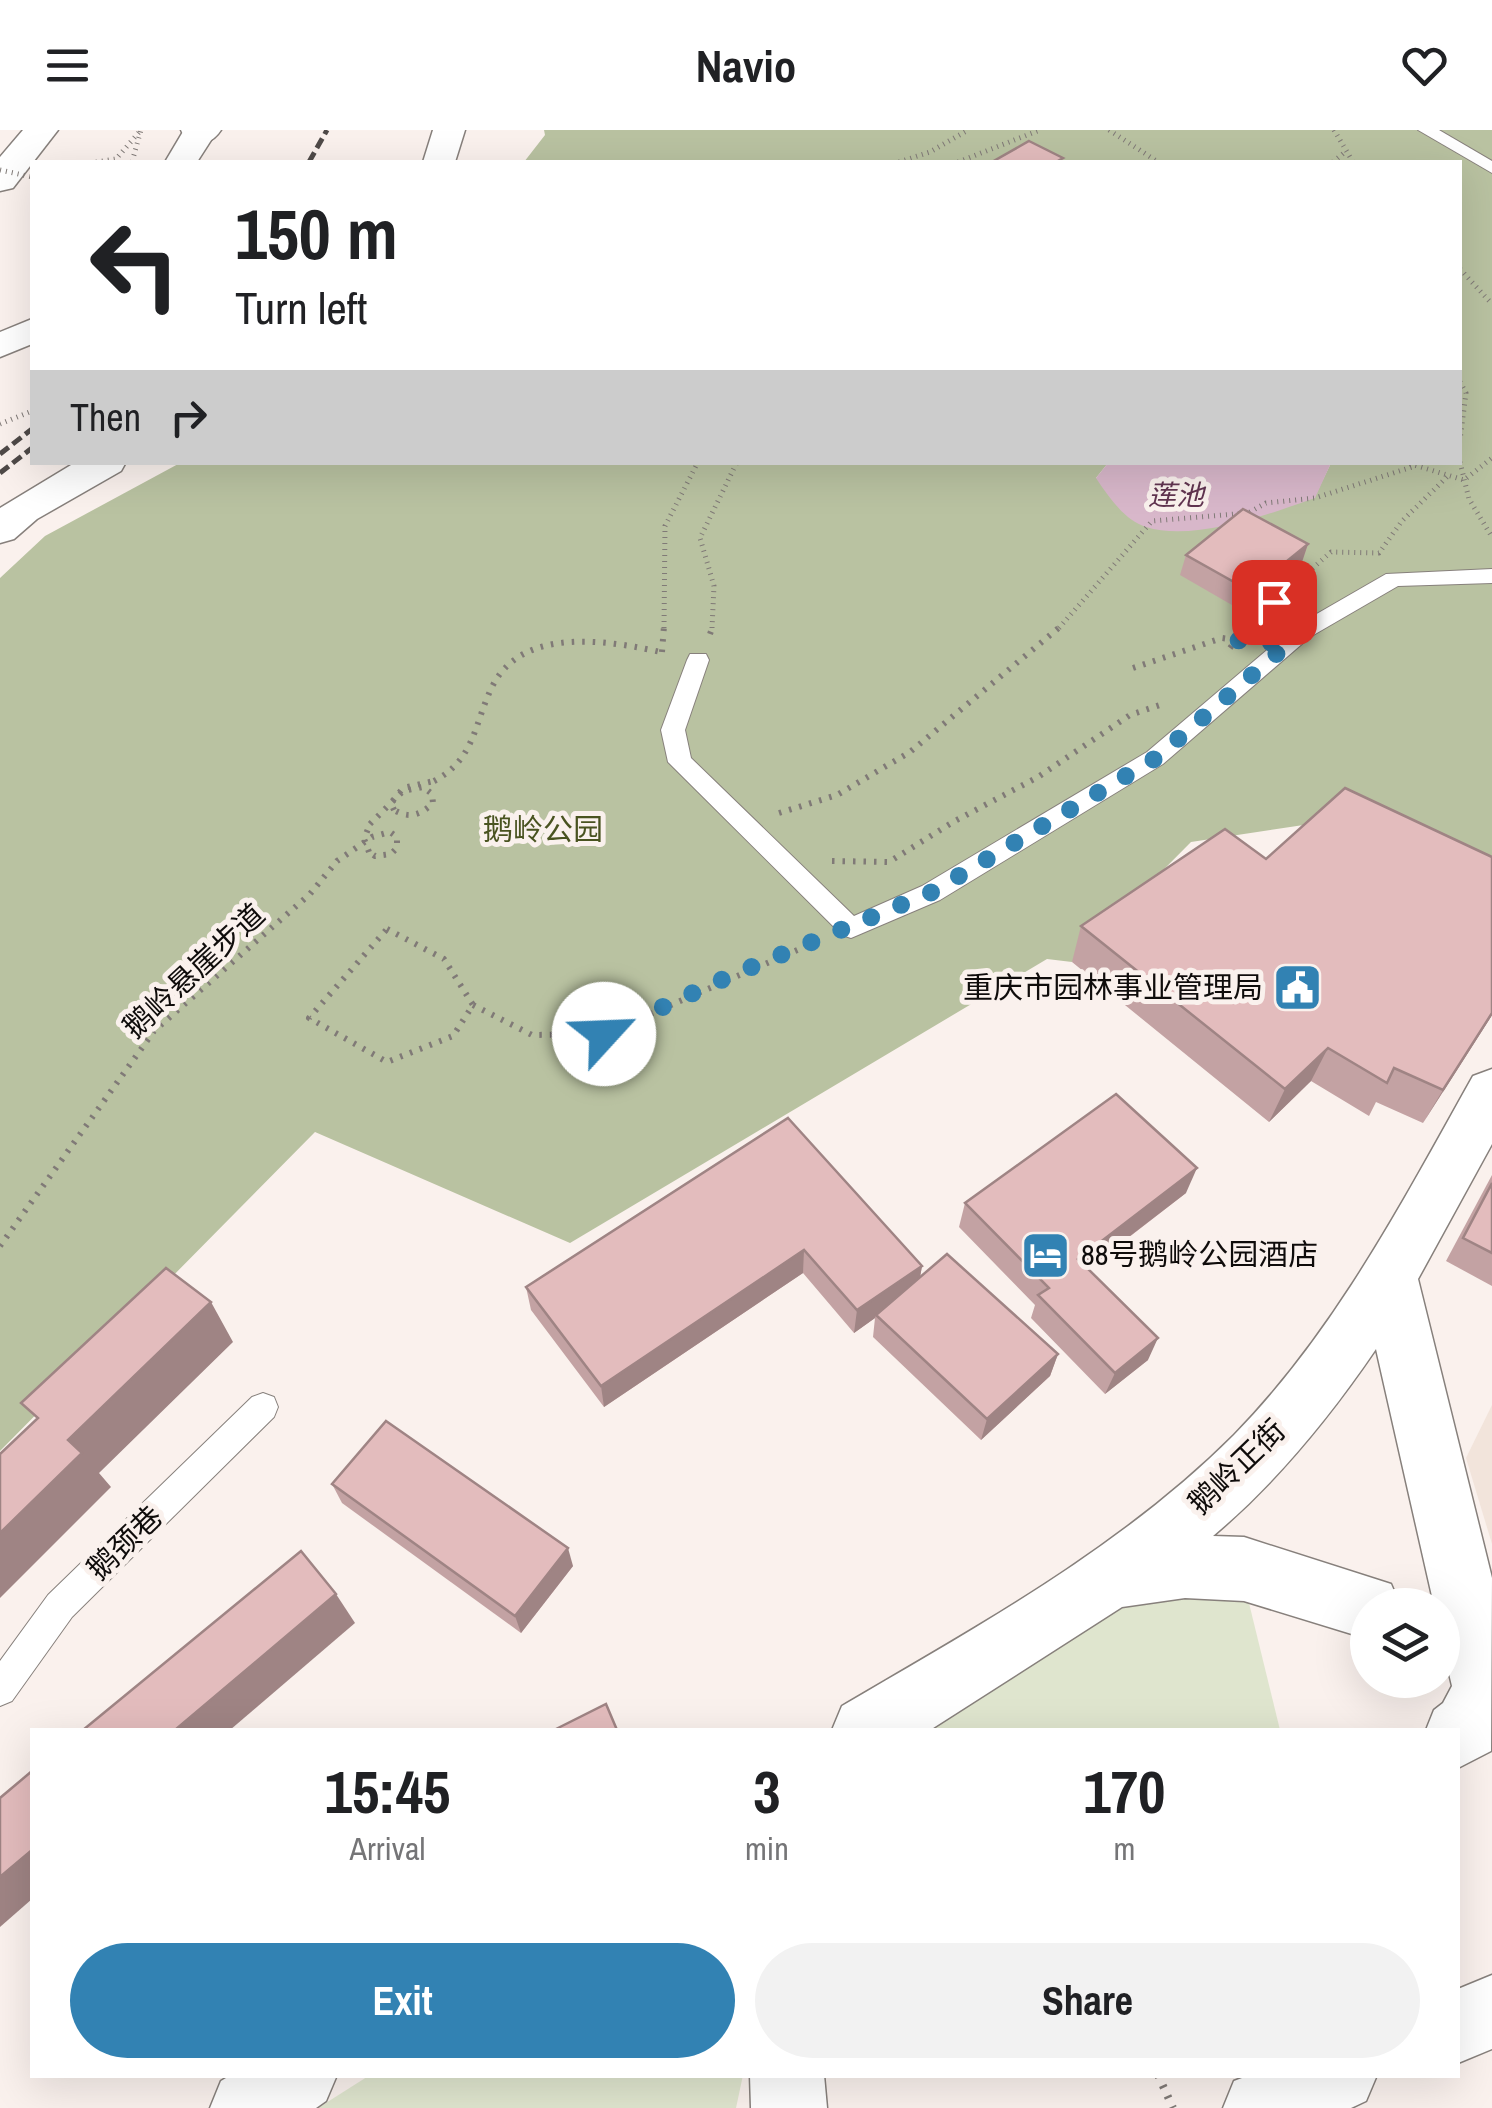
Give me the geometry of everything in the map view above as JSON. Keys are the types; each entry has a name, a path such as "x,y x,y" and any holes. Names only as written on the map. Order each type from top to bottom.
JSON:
{"street":[{"path":"14,192 41,130"},
{"path":"54,160 76,130"},
{"path":"440,160 449,130"},
{"path":"0,346 30,331"},
{"path":"0,530 23,510 102,465"},
{"name":"鹅岭正街","path":"869,1728 1112,1577 1256,1455 1314,1386 1389,1279 1492,1092"},
{"path":"1389,1279 1472,1711"},
{"path":"1112,1577 1185,1567 1244,1569 1350,1601"},
{"path":"1460,1682 1472,1711"},
{"path":"1460,2025 1492,2012"},
{"path":"248,2108 295,2078"},
{"path":"787,2078 788,2108"},
{"path":"1261,2108 1333,2078"}],"lane":[{"path":"1427,130 1492,168"},
{"path":"698,660 673,730 680,762 851,928 932,892 1156,758 1302,632 1394,579 1492,576"},
{"name":"鹅颈巷","path":"0,1689 60,1606 263,1407"}],"path":[{"path":"109,160 116,159 141,130 133,160"},
{"path":"905,160 930,152 968,130"},
{"path":"963,160 1040,130"},
{"path":"1109,130 1155,160"},
{"path":"1334,130 1351,160"},
{"path":"1335,160 1345,152"},
{"path":"0,170 30,177"},
{"path":"1462,271 1492,304"},
{"path":"1462,386 1466,393 1462,424"},
{"path":"0,424 30,412"},
{"path":"1464,480 1492,458"},
{"path":"696,465 666,524 662,578 667,623 662,652 698,660 716,620 711,572 700,538 736,465"},
{"path":"1409,465 1464,480"},
{"path":"1461,465 1469,499 1492,538"},
{"path":"744,824 836,794 910,752 990,682 1055,633 1152,521 1248,513 1266,503 1315,498 1412,467"},
{"path":"1225,656 1235,640 1330,552 1380,553 1401,518 1417,510 1448,476"},
{"path":"1134,668 1222,638 1288,644"},
{"name":"鹅岭悬崖步道","path":"0,1246 154,1032 310,894 351,850 363,842 372,837 385,832 397,838 396,850 381,856 365,848 364,844 364,839 370,824 387,804 395,797 410,788 428,790 433,799 431,806 410,816 394,810 391,803 394,797 403,788 434,781 458,767 480,729 492,688 504,669 541,649 575,642 618,641 662,652"},
{"path":"828,861 888,862 953,822 1038,778 1130,715 1182,698"},
{"path":"474,1006 453,1036 387,1062 309,1018 387,929 444,959 474,1006 532,1035 604,1034 730,976 851,928"},
{"path":"1159,2078 1173,2108"}],"shaded area":[{"path":"1492,1405 1492,1544 1466,1458"}],"green space":[{"name":"鹅岭公园","path":"544,130 1492,130 1492,886 1337,820 1191,842 1072,962 1047,959 570,1243 315,1132 0,1451 0,578 45,536 176,465 1106,465 1096,478 1314,498 1330,465 1462,465 1462,160 526,160 545,135"},
{"path":"1130,1592 1248,1599 1280,1728 915,1728"},
{"path":"365,2078 742,2078 736,2108 318,2108"}],"water":[{"name":"莲池","path":"1106,465 1330,465 1315,498 1231,524 1186,531 1165,531 1138,524 1111,500 1096,478"}],"building":[{"path":"1029,141 1063,158 1060,160 996,160"},
{"path":"1243,509 1308,544 1250,591 1186,555"},
{"name":"重庆市园林事业管理局","path":"1345,788 1492,857 1492,1013 1443,1090 1394,1068 1387,1083 1328,1048 1285,1089 1081,926 1225,829 1266,859"},
{"name":"88号鹅岭公园酒店","path":"1116,1094 1197,1168 1078,1259 1158,1338 1115,1373 1038,1295 1049,1288 965,1203"},
{"path":"788,1118 922,1266 857,1310 804,1250 601,1386 526,1287"},
{"path":"1492,1183 1492,1253 1463,1238"},
{"path":"947,1254 1058,1354 987,1419 876,1315"},
{"path":"166,1268 211,1302 68,1440 82,1453 0,1533 0,1454 38,1418 21,1403"},
{"path":"386,1421 568,1548 515,1616 332,1484"},
{"path":"301,1551 336,1594 177,1728 85,1728"},
{"path":"606,1704 616,1728 558,1728"},
{"path":"30,1773 30,1852 0,1877 0,1798"}],"railway":[{"path":"310,160 327,130"},
{"path":"0,454 30,431"},
{"path":"0,473 30,450"}],"place":[{"name":"重庆市园林事业管理局","path":"1298,988"},
{"name":"88号鹅岭公园酒店","path":"1046,1255"}],"route":[{"path":"604,1034 730,976 932,892 1156,758 1288,644 1235,640 1274,602"}]}
